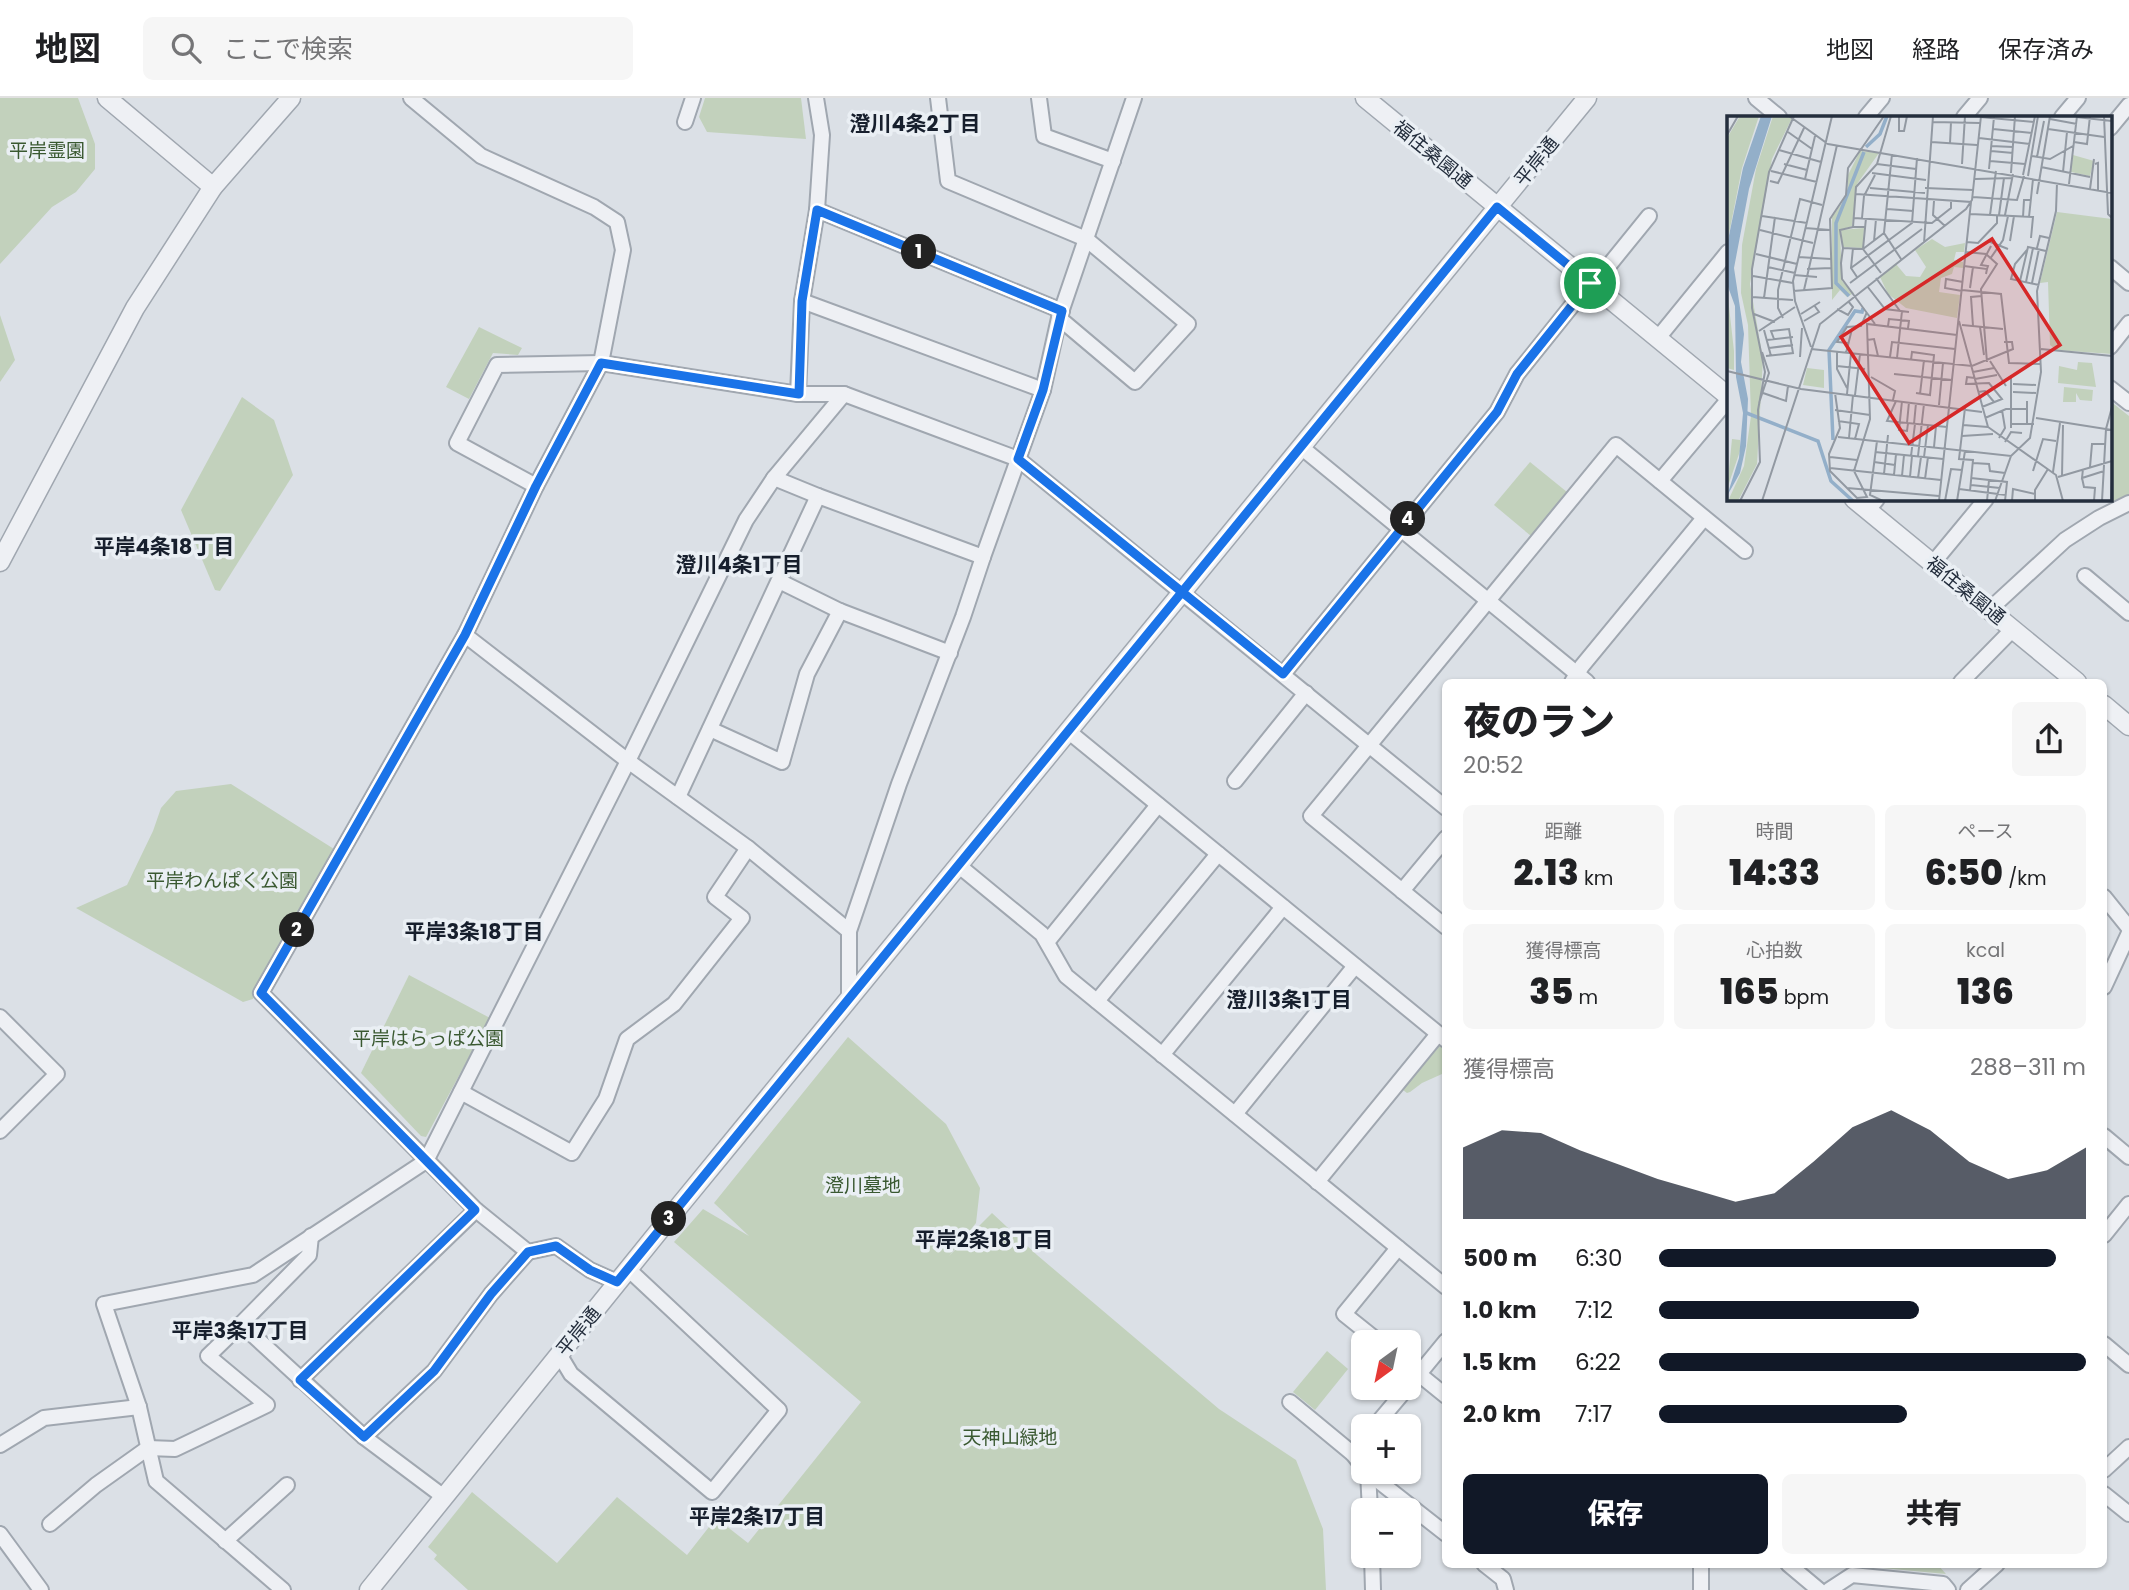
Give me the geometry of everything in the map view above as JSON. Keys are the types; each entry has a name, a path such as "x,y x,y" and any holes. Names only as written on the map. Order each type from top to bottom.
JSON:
{"street":[{"path":"107,98 213,187"},
{"path":"0,562 135,308 213,187 291,98"},
{"path":"411,98 481,156 594,207 617,222 623,250 601,363 536,486 465,635 261,993 475,1210 528,1252"},
{"path":"685,122 693,98"},
{"path":"799,394 802,301 817,210 821,135 816,98"},
{"path":"817,210 1061,315 1135,383 1188,324 1086,239 948,181 938,98"},
{"path":"1039,98 1044,136 1113,160"},
{"path":"849,999 849,931 899,784 950,653 1043,390 1061,315 1134,98"},
{"name":"福住桑園通","path":"1365,98 1727,397"},
{"name":"平岸通","path":"369,1590 958,865 1587,98"},
{"path":"1756,98 1778,116"},
{"path":"1867,116 1882,98"},
{"path":"1965,116 1980,98"},
{"path":"2063,116 2078,98"},
{"path":"2112,126 2129,105"},
{"path":"1283,674 1497,412 1517,374 1649,216"},
{"path":"1658,338 1727,253"},
{"path":"2112,269 2129,283"},
{"path":"802,301 1043,390"},
{"path":"2112,344 2129,323"},
{"path":"536,486 457,443 497,365 601,363 799,394 844,394 1018,459 1442,805"},
{"path":"2112,390 2129,403"},
{"path":"283,1590 156,1481 139,1407 104,1304 253,1275 426,1161 746,520 774,478 844,394"},
{"path":"1660,481 1727,399"},
{"path":"1442,924 1311,816 1616,445 1745,551"},
{"path":"1301,447 1578,679"},
{"path":"774,478 983,557"},
{"path":"678,797 818,496"},
{"path":"1933,563 1985,500"},
{"name":"福住桑園通","path":"1866,503 1933,563 2073,679"},
{"path":"1989,610 2065,540 2129,503"},
{"path":"1580,679 1704,518"},
{"path":"2085,576 2129,613"},
{"path":"779,581 840,611 950,653"},
{"path":"710,729 782,762 807,674 840,611"},
{"path":"1964,679 2013,629"},
{"path":"465,635 628,761 748,848 849,931"},
{"path":"1235,781 1306,693"},
{"path":"2107,708 2129,726"},
{"path":"1068,731 1442,1037 1317,1182"},
{"path":"1047,942 1158,805"},
{"path":"1402,891 1442,843"},
{"path":"461,1093 572,1153 606,1099 627,1039 674,1004 742,918 715,897 748,848"},
{"path":"1097,1001 1218,854"},
{"path":"958,865 1042,934 1066,976 1442,1284"},
{"path":"2107,901 2129,931 2107,979"},
{"path":"1162,1055 1283,907"},
{"path":"1235,1114 1356,966"},
{"path":"0,1017 57,1074 0,1131"},
{"path":"2107,1139 2129,1157"},
{"path":"2107,1231 2129,1204"},
{"path":"300,1380 475,1210"},
{"path":"50,1524 96,1485 148,1448 175,1449 267,1405 208,1356 309,1255 311,1236"},
{"path":"364,1437 434,1371 491,1294 528,1252 556,1246 590,1270 623,1276 779,1410 712,1492 571,1374 559,1354"},
{"path":"1364,1330 1344,1314 1398,1248"},
{"path":"241,1324 364,1437 444,1497"},
{"path":"1421,1364 1442,1345"},
{"path":"2107,1347 2128,1362"},
{"path":"1421,1376 1442,1393"},
{"path":"1386,1414 1397,1400"},
{"path":"1290,1402 1351,1452"},
{"path":"0,1445 44,1418 139,1407"},
{"path":"2107,1466 2129,1447"},
{"path":"1383,1484 1442,1531"},
{"path":"225,1541 287,1485"},
{"path":"2107,1496 2129,1514"},
{"path":"0,1534 41,1590"},
{"path":"1372,1568 1373,1590"},
{"path":"1489,1568 1503,1580 1506,1590"},
{"path":"1700,1568 1701,1590"},
{"path":"1793,1568 1819,1590"},
{"path":"1968,1590 1993,1568"},
{"path":"1829,1590 1852,1575 1942,1584 1948,1590"}],"green space":[{"name":"平岸霊園","path":"0,98 78,98 95,144 95,169 76,192 52,207 0,264"},
{"path":"705,98 801,98 806,139 707,132 699,117"},
{"path":"0,315 15,360 0,382"},
{"path":"479,327 522,348 518,355 493,353 469,399 446,387"},
{"path":"242,397 274,420 293,475 220,591 215,590 181,510"},
{"path":"2112,403 2129,416 2129,495 2114,503 2110,500"},
{"path":"1530,462 1567,492 1531,536 1494,505"},
{"name":"平岸わんぱく公園","path":"231,784 334,849 253,999 243,1002 76,908 127,885 161,808 176,791"},
{"name":"平岸はらっぱ公園","path":"409,975 490,1018 426,1137 421,1136 361,1073"},
{"name":"天神山緑地","path":"848,1037 946,1124 980,1188 976,1223 949,1256 992,1213 1037,1255 1219,1409 1296,1460 1323,1529 1326,1590 468,1590 434,1559 437,1555 428,1547 472,1492 557,1563 617,1497 687,1555 716,1518 748,1543 861,1402 674,1242 703,1209 749,1236 714,1203"},
{"path":"1441,1044 1442,1074 1410,1092 1403,1090"},
{"path":"1327,1351 1348,1369 1315,1410 1293,1392"},
{"path":"1882,1568 1941,1568 1946,1574"}],"district":[{"name":"澄川4条2丁目","path":"915,124"},
{"name":"平岸4条18丁目","path":"164,547"},
{"name":"澄川4条1丁目","path":"739,565"},
{"name":"平岸3条18丁目","path":"474,932"},
{"name":"澄川3条1丁目","path":"1289,1000"},
{"name":"平岸2条18丁目","path":"984,1240"},
{"name":"平岸3条17丁目","path":"240,1331"},
{"name":"平岸2条17丁目","path":"757,1517"}],"route":[{"path":"1590,283 1497,207 1182,592 1018,459 1043,390 1062,311 817,210 802,301 799,394 601,363 536,486 465,635 261,993 475,1210 300,1380 364,1437 434,1371 491,1294 528,1252 556,1246 590,1270 617,1282 1182,592 1283,674 1497,412 1517,374 1590,283"}],"park label":[{"name":"澄川墓地","path":"863,1185"}]}
